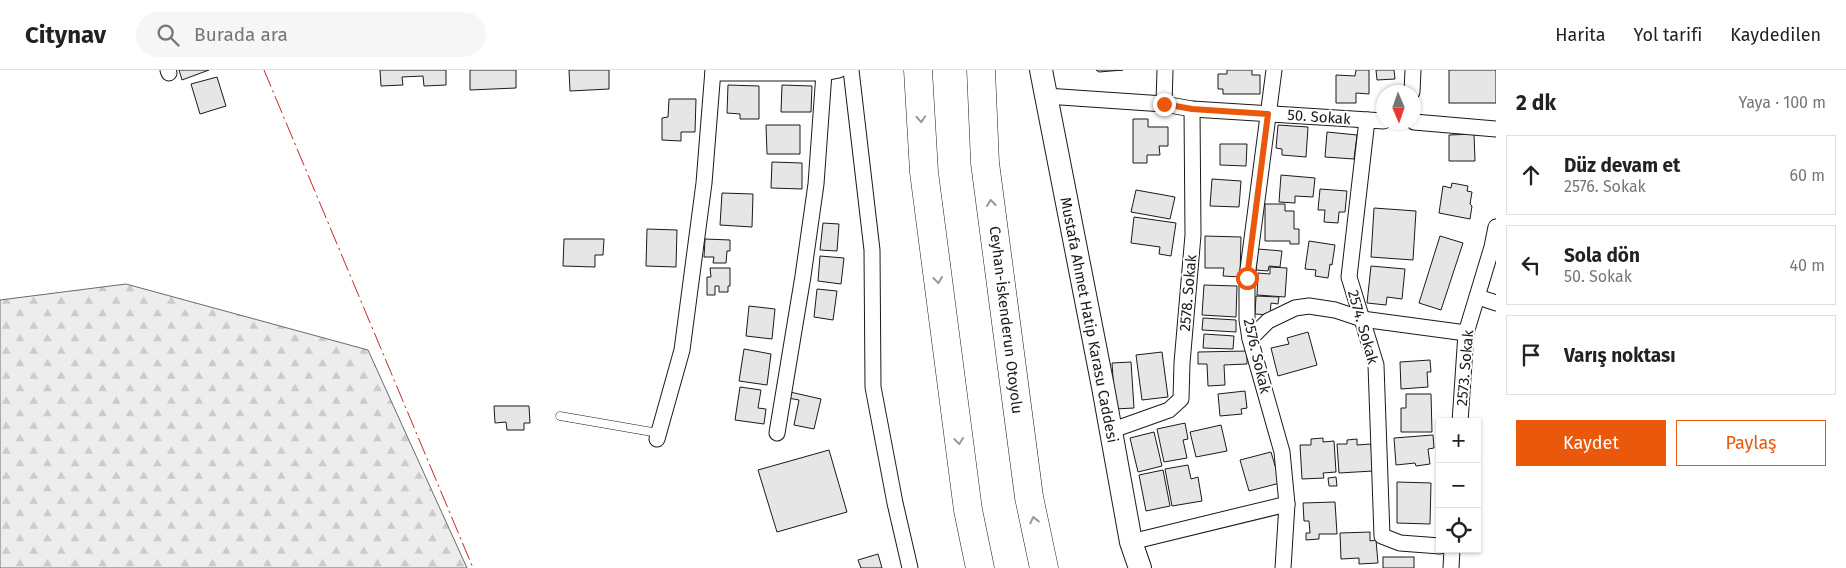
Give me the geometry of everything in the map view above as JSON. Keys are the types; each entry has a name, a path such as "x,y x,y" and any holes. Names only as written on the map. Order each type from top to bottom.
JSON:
{"highway":[{"path":"918,70 924,172 968,510 980,568"},
{"name":"Ceyhan-İskenderun Otoyolu","path":"981,70 986,163 1028,497 1044,568"}],"street":[{"path":"657,436 682,350 704,183 713,72 824,73 839,70"},
{"path":"851,70 872,250 873,387 910,568"},
{"name":"Mustafa Ahmet Hatip Karasu Caddesi","path":"1041,70 1131,542 1140,568"},
{"path":"1164,104 1165,70"},
{"name":"2576. Sokak","path":"1274,70 1247,278 1247,320 1250,339 1282,452 1287,504 1283,568"},
{"path":"1412,85 1413,70"},
{"path":"777,433 816,184 824,73"},
{"name":"50. Sokak","path":"1046,96 1164,104 1192,109 1376,121"},
{"name":"2578. Sokak","path":"1110,431 1169,410 1181,399 1182,362 1194,235 1192,109"},
{"name":"2574. Sokak","path":"1367,120 1348,277 1376,365 1382,536 1400,543 1436,546"},
{"path":"1421,123 1496,129"},
{"name":"2573. Sokak","path":"1460,418 1466,333 1478,297 1496,227"},
{"path":"1478,297 1496,303"},
{"path":"1250,339 1268,321 1295,308 1309,306 1335,310 1362,319 1466,333"},
{"path":"1131,542 1287,504"},
{"path":"1451,568 1452,553"}],"lane":[{"path":"560,416 657,436"}],"green space":[{"path":"126,284 368,350 467,568 0,568 0,300"}],"building":[{"path":"179,70 209,70 182,80"},
{"path":"380,70 446,70 446,85 424,86 423,76 402,77 403,85 381,86"},
{"path":"470,70 516,70 516,88 470,90"},
{"path":"569,70 609,70 609,89 570,91"},
{"path":"1096,70 1123,70 1099,72"},
{"path":"1227,70 1252,70 1252,75 1260,75 1260,94 1223,94 1223,89 1218,89 1218,74 1227,74"},
{"path":"1356,70 1369,70 1369,94 1356,93 1356,103 1336,103 1336,75 1355,76"},
{"path":"1376,70 1394,70 1395,79 1377,80"},
{"path":"1449,70 1496,70 1496,103 1449,103"},
{"path":"217,77 226,106 200,114 191,84"},
{"path":"728,85 759,86 759,119 740,119 740,114 727,113"},
{"path":"782,85 812,86 811,112 781,112"},
{"path":"669,99 696,99 695,132 681,132 681,141 662,140 662,118 668,117"},
{"path":"1133,119 1148,119 1148,127 1168,127 1168,146 1159,146 1160,155 1147,155 1147,163 1133,163"},
{"path":"766,125 800,125 800,154 767,154"},
{"path":"1278,125 1308,127 1306,157 1282,155 1282,149 1276,148"},
{"path":"1327,132 1357,135 1354,159 1325,157"},
{"path":"1474,134 1475,161 1449,161 1449,135"},
{"path":"1220,144 1247,144 1246,166 1220,165"},
{"path":"772,162 802,163 802,189 771,188"},
{"path":"1281,175 1315,178 1313,197 1295,196 1295,203 1279,202"},
{"path":"1212,179 1241,181 1239,207 1210,206"},
{"path":"1452,183 1468,186 1467,191 1472,192 1470,219 1439,213 1443,186 1451,188"},
{"path":"1320,189 1347,191 1345,212 1339,212 1338,223 1324,222 1325,210 1318,210"},
{"path":"1136,190 1175,197 1170,219 1131,212"},
{"path":"722,193 753,194 752,227 720,225"},
{"path":"1265,204 1285,204 1285,211 1294,211 1294,229 1299,229 1299,244 1290,244 1290,241 1265,241"},
{"path":"1374,208 1416,211 1413,260 1371,257"},
{"path":"1134,217 1176,223 1171,256 1159,254 1160,247 1131,243"},
{"path":"823,223 839,224 837,251 820,250"},
{"path":"647,229 677,230 676,267 646,266"},
{"path":"1205,236 1241,237 1240,277 1223,276 1224,268 1205,268"},
{"path":"1440,236 1463,243 1441,310 1419,303"},
{"path":"564,239 604,239 603,255 595,255 595,267 563,266"},
{"path":"705,239 730,240 730,251 727,251 726,263 713,263 714,257 704,257"},
{"path":"1309,241 1335,245 1328,278 1315,276 1316,270 1305,269"},
{"path":"1258,249 1282,251 1280,267 1269,266 1268,271 1256,270"},
{"path":"820,256 844,258 841,284 818,281"},
{"path":"1371,266 1405,269 1402,299 1387,297 1386,305 1367,303"},
{"path":"1270,267 1287,268 1285,297 1257,295 1258,273 1270,274"},
{"path":"710,268 730,268 728,292 719,292 719,286 715,286 715,295 707,295 707,277 711,277"},
{"path":"1204,285 1237,286 1236,317 1202,315"},
{"path":"817,289 837,291 833,320 814,317"},
{"path":"1256,296 1279,297 1278,304 1271,303 1270,315 1255,314"},
{"path":"749,306 775,309 772,339 746,336"},
{"path":"1203,318 1236,320 1236,332 1202,330"},
{"path":"1308,332 1317,365 1278,376 1271,348 1289,344 1287,338"},
{"path":"1204,334 1234,336 1233,349 1203,348"},
{"path":"744,349 771,354 767,385 739,381"},
{"path":"1247,351 1247,364 1224,365 1225,385 1208,386 1207,364 1198,364 1198,352"},
{"path":"1162,352 1168,397 1142,400 1136,355"},
{"path":"1430,360 1431,372 1427,372 1428,387 1401,389 1400,362"},
{"path":"1131,362 1134,408 1115,409 1112,363"},
{"path":"740,387 761,390 758,408 766,409 764,424 735,420"},
{"path":"1245,391 1247,408 1241,409 1242,414 1220,416 1218,394"},
{"path":"790,392 821,399 814,429 794,425 799,400 788,398"},
{"path":"1406,394 1431,394 1432,432 1401,432 1401,408 1406,408"},
{"path":"494,406 529,406 530,423 524,423 524,430 507,430 506,422 495,423"},
{"path":"1185,423 1188,439 1183,440 1187,458 1164,462 1157,429"},
{"path":"1221,425 1227,451 1196,457 1190,432"},
{"path":"1154,432 1162,466 1138,472 1130,438"},
{"path":"1433,435 1434,448 1428,449 1430,464 1416,466 1415,463 1396,465 1394,438"},
{"path":"1323,438 1323,442 1334,441 1336,472 1323,473 1324,478 1302,479 1300,445 1311,445 1311,439"},
{"path":"1357,439 1357,445 1371,444 1373,471 1339,473 1337,444 1347,444 1347,440"},
{"path":"829,450 847,512 777,532 758,470"},
{"path":"1271,452 1280,483 1249,491 1240,460"},
{"path":"1188,465 1191,479 1198,477 1202,501 1172,506 1165,469"},
{"path":"1163,470 1170,506 1146,511 1139,475"},
{"path":"1336,477 1337,486 1329,486 1328,478"},
{"path":"1397,482 1431,483 1430,524 1397,523"},
{"path":"1335,502 1337,534 1319,534 1319,539 1306,540 1306,533 1310,533 1309,521 1304,521 1303,503"},
{"path":"1370,532 1370,541 1376,540 1378,563 1359,564 1359,558 1341,559 1340,533"},
{"path":"878,554 882,568 861,568 858,560"},
{"path":"1383,557 1414,557 1414,568 1383,568"}],"power":[{"path":"264,70 473,568"}],"route":[{"path":"1164,104 1192,109 1268,114 1247,278"}]}
